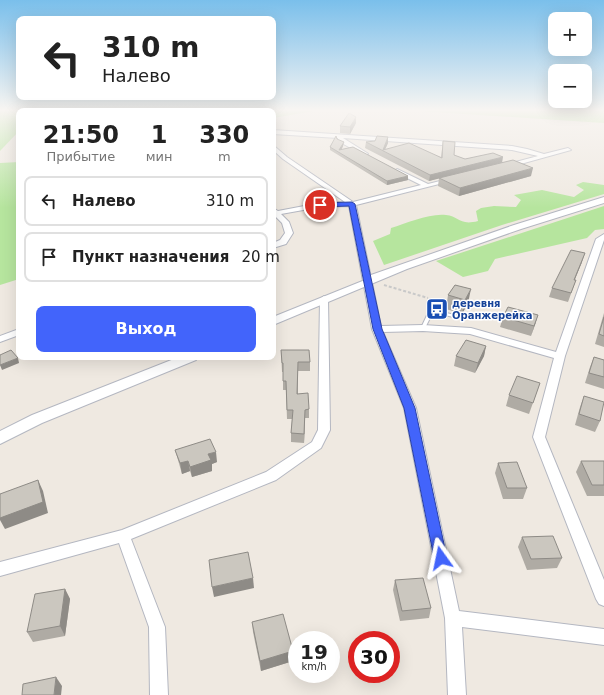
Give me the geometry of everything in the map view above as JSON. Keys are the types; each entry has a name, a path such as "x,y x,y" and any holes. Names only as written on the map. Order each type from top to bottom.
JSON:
{"street":[{"path":"346,143 374,158"},
{"path":"447,143 512,148 525,150 543,156"},
{"path":"276,150 285,158 352,204 369,282 377,329 410,408 453,618 457,695"},
{"path":"500,167 568,150"},
{"path":"394,169 427,186"},
{"path":"276,211 320,205 352,204 456,179"},
{"path":"276,320 369,282 375,277 463,244 540,218 604,200"},
{"path":"276,212 285,222 289,233 283,242 276,245"},
{"path":"604,236 600,239 560,356 539,438 604,599"},
{"path":"0,569 123,536 271,476 317,445 324,430 324,299"},
{"path":"377,329 423,328 471,331 560,356"},
{"path":"0,339 16,333"},
{"path":"0,438 37,419 184,360"},
{"path":"123,536 158,627 159,695"},
{"path":"453,618 604,637"}],"lane":[{"path":"423,328 430,310 436,300"},
{"path":"430,310 457,317"}],"path":[{"path":"386,286 436,300"}],"green space":[{"path":"0,143 7,143 0,151"},
{"path":"16,162 16,280 0,285 0,163"},
{"path":"583,182 604,185 604,194 502,225 384,265 373,241 390,234 391,228 433,215 446,215 463,222 478,221 476,211 481,208 494,206 516,207 521,200 514,195 542,190 574,197 584,190 576,185"},
{"path":"604,206 604,229 595,230 587,238 495,259 488,271 463,277 436,261"}],"building":[{"path":"332,143 343,143 339,150 353,147 408,176 387,181 330,147"},
{"path":"369,143 386,143 383,150 410,143 442,158 443,143 455,143 454,155 465,159 493,153 503,157 430,175"},
{"path":"513,160 533,168 460,188 439,178"},
{"path":"571,250 585,253 574,280 576,280 571,293 552,288"},
{"path":"455,285 471,289 465,300 448,295"},
{"path":"508,307 538,315 534,326 503,317"},
{"path":"604,317 604,336 599,334"},
{"path":"466,340 486,346 478,363 456,356"},
{"path":"11,350 16,356 16,359 0,365 0,355"},
{"path":"281,350 309,350 310,362 298,362 297,394 308,393 309,409 305,410 304,434 291,433 293,410 287,410 286,381 283,381"},
{"path":"594,357 604,360 604,377 589,373"},
{"path":"517,376 540,383 533,403 509,395"},
{"path":"584,396 604,402 600,421 579,414"},
{"path":"210,439 216,452 208,454 211,460 190,467 188,461 180,463 175,450"},
{"path":"581,461 604,461 604,485 592,485"},
{"path":"517,462 527,488 507,488 498,463"},
{"path":"38,480 43,502 0,518 0,494"},
{"path":"553,536 562,558 531,559 522,537"},
{"path":"248,552 253,578 212,587 209,560"},
{"path":"423,578 431,608 402,611 395,580"},
{"path":"65,589 60,626 27,632 35,594"},
{"path":"283,614 288,632 288,653 260,661 252,622"},
{"path":"56,677 54,695 22,695 23,684"}],"place":[{"name":"деревня Оранжерейка","path":"437,309"}],"route":[{"path":"320,205 352,204 369,282 377,329 410,408 441,558"}]}
